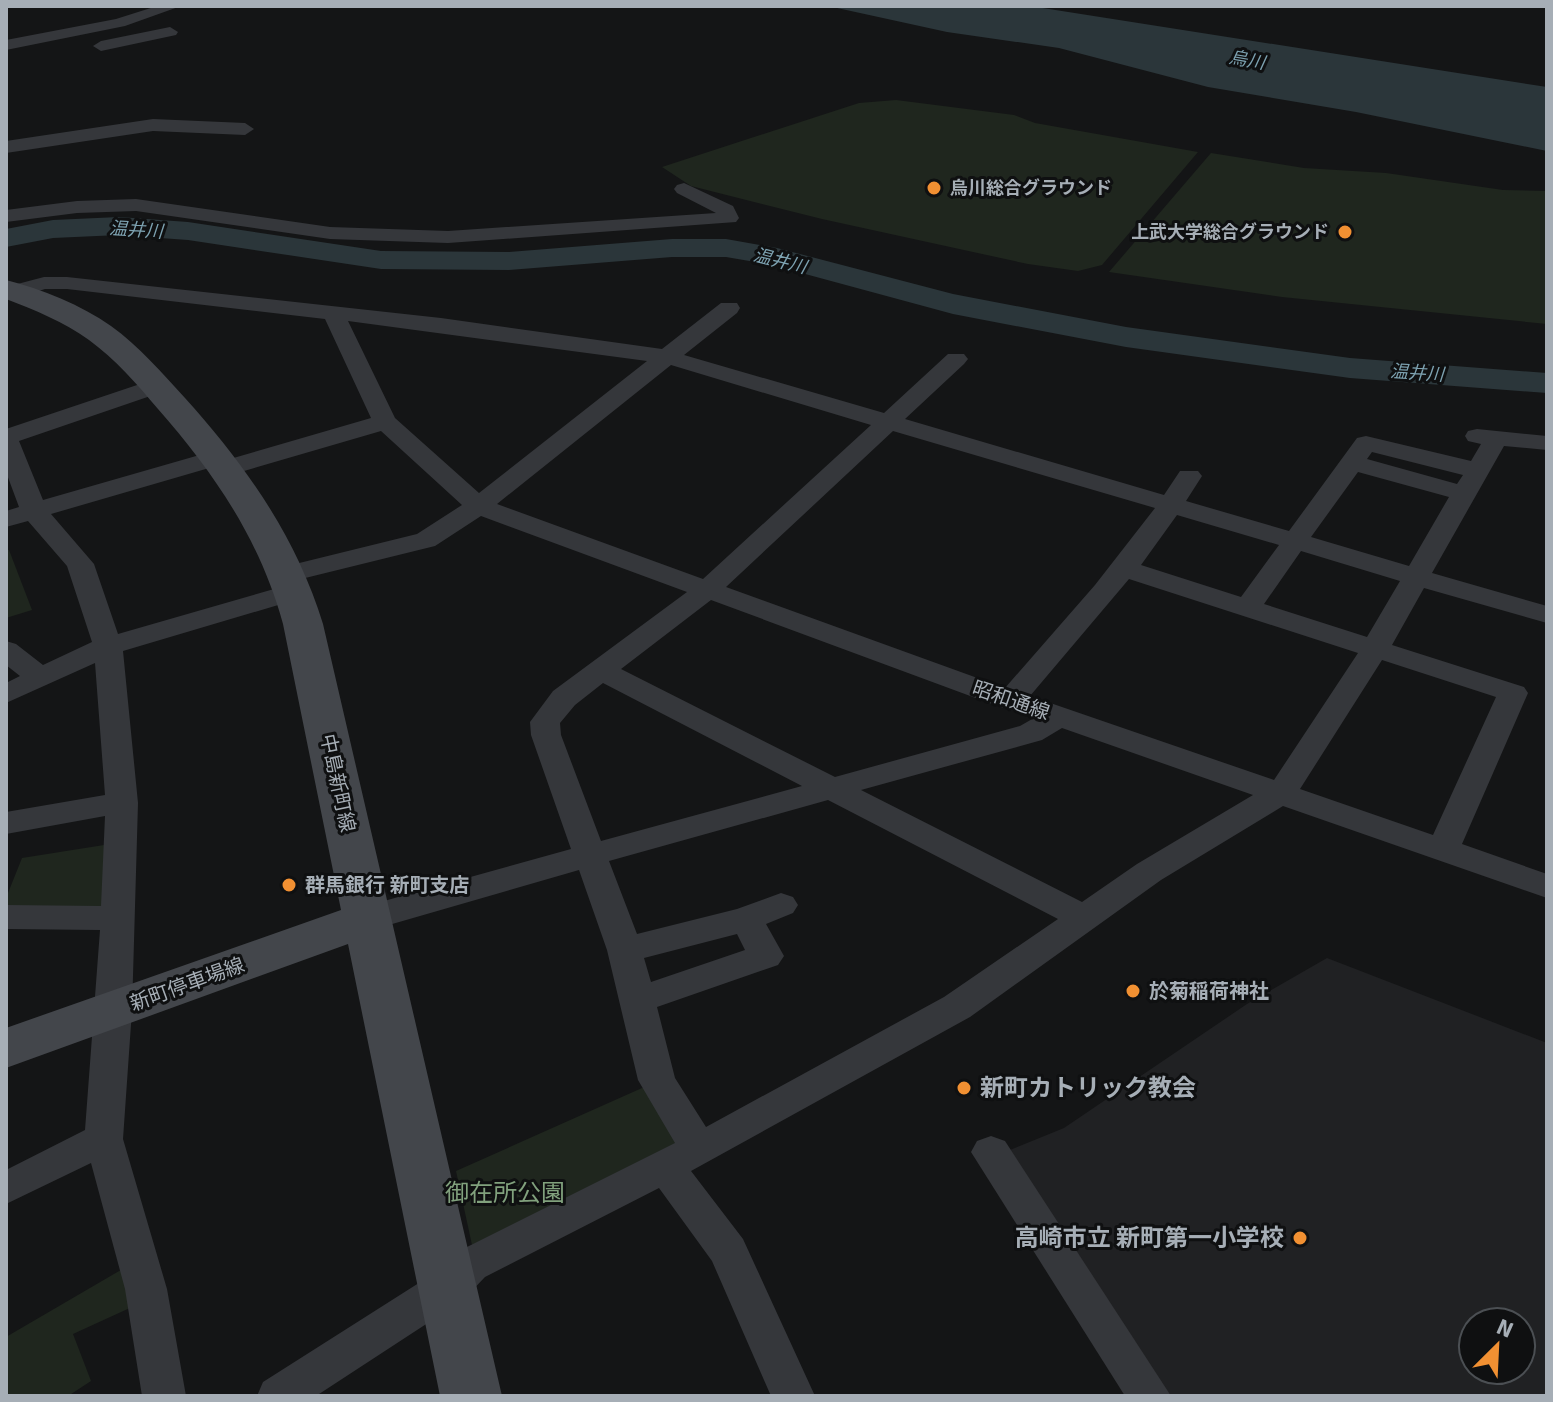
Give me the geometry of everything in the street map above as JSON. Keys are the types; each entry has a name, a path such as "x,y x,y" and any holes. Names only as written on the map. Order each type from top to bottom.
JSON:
{"main road":[{"name":"中島新町線","path":"10,290 99,332 157,386 223,462 259,518 292,583 471,1396"},
{"name":"新町停車場線","path":"6,1048 368,919"}],"street":[{"path":"6,45 119,23 160,7"},
{"path":"81,50 170,32"},
{"path":"6,147 153,125 245,129"},
{"path":"6,216 77,207 136,205 330,233 448,237 502,236 729,218 726,210 684,189"},
{"path":"10,290 44,283 67,283 441,325 667,357 1547,615"},
{"path":"6,694 108,646 426,540 478,506 729,308"},
{"path":"333,313 385,422 478,506"},
{"path":"793,1396 682,1158 657,1080 625,950 546,735 545,722 564,698 706,591 956,359"},
{"path":"157,386 6,438 20,515 80,564 108,646 122,803 114,1010 104,1139 146,1289 164,1396"},
{"path":"20,515 385,422"},
{"path":"279,1396 448,1287 470,1265 682,1158 957,1007 1149,872 1282,792 1374,650 1472,483 1486,438 1547,443"},
{"path":"1247,608 1366,443 1472,483"},
{"path":"1011,700 1123,568 1172,505 1189,476"},
{"name":"昭和通線","path":"478,506 1011,700 1547,886"},
{"path":"1123,568 1513,693 1443,849"},
{"path":"6,650 39,677"},
{"path":"602,671 1083,917"},
{"path":"368,919 590,854 1031,733 1060,717"},
{"path":"6,823 122,803"},
{"path":"625,950 746,919 781,905"},
{"path":"6,917 118,918"},
{"path":"637,1000 766,956 746,919"},
{"path":"6,1188 104,1139"},
{"path":"991,1152 1149,1396"}],"shaded area":[{"name":"高崎市立 新町第一小学校","path":"1327,958 1547,1043 1547,1396 1156,1396 1000,1154 1064,1128 1247,1004"}],"green space":[{"name":"烏川総合グラウンド","path":"896,100 1014,115 1035,123 1198,152 1102,265 1078,271 1028,264 822,219 691,186 662,167 859,103"},
{"name":"上武大学総合グラウンド","path":"1211,153 1304,168 1386,173 1503,190 1547,191 1547,324 1282,297 1109,272"},
{"path":"6,550 9,550 32,610 6,618"},
{"path":"104,845 106,905 96,912 6,912 6,898 22,858"},
{"name":"御在所公園","path":"651,1084 687,1144 472,1245 456,1171"},
{"path":"126,1267 132,1307 73,1334 91,1381 68,1396 6,1396 6,1337"}],"water":[{"name":"烏川","path":"828,6 1030,6 1547,87 1547,151 1356,112 1208,87 1059,48 947,32"}],"waterway":[{"name":"温井川","path":"6,238 53,229 119,226 188,231 381,260 509,261 672,248 726,248 777,257 953,304 1126,337 1350,368 1547,383"}],"place":[{"name":"烏川総合グラウンド","path":"934,188"},
{"name":"上武大学総合グラウンド","path":"1345,232"},
{"name":"群馬銀行 新町支店","path":"289,885"},
{"name":"於菊稲荷神社","path":"1133,991"},
{"name":"新町カトリック教会","path":"964,1088"},
{"name":"高崎市立 新町第一小学校","path":"1300,1238"}]}
